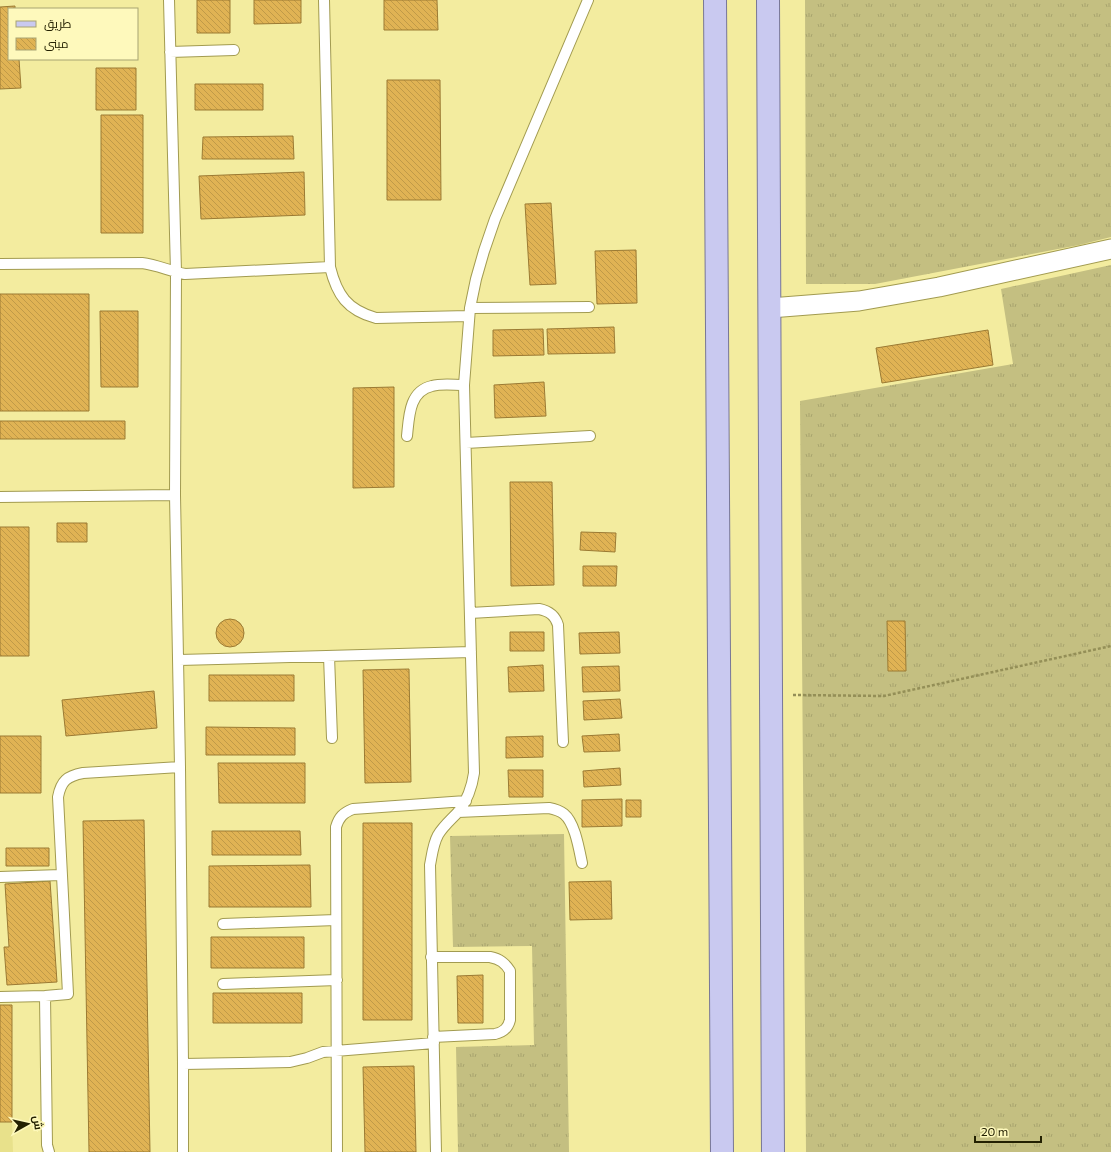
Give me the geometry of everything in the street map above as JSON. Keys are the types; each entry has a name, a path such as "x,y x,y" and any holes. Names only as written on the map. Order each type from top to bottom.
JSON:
{"main road":[{"path":"715,0 722,1152"},
{"path":"768,0 773,1152"}],"street":[{"path":"770,308 859,301 939,287 1111,249"}],"lane":[{"path":"168,0 176,272 175,495 179,660 183,1152"},
{"path":"324,0 330,267 338,291 345,301 364,315 376,318 589,307"},
{"path":"436,1152 430,865 432,850 438,835 447,822 458,812 466,801 470,792 474,773 464,385 470,312 476,279 495,219 588,0"},
{"path":"170,52 234,50"},
{"path":"0,264 142,263 185,274 330,267"},
{"path":"407,436 411,408 419,393 425,388 433,385 464,385"},
{"path":"466,443 590,436"},
{"path":"0,497 175,495"},
{"path":"470,613 539,609 546,610 556,619 558,625 563,742"},
{"path":"179,660 471,652"},
{"path":"329,656 332,738"},
{"path":"0,997 68,994 58,797 60,787 66,779 73,774 83,772 180,767"},
{"path":"337,1152 336,827 338,820 347,811 353,809 466,801"},
{"path":"458,812 549,808 557,810 564,814 572,826 582,863"},
{"path":"0,877 61,875"},
{"path":"223,924 336,920"},
{"path":"183,1064 290,1062 323,1052 495,1034 506,1030 510,1020 510,972 502,961 497,958 490,957 432,957"},
{"path":"223,984 337,980"},
{"path":"45,996 47,1145 49,1152"}],"path":[{"path":"770,695 884,696 1111,646"}],"shaded area":[{"path":"0,1122 12,1122 13,1152 0,1152"}],"green space":[{"path":"805,0 1111,0 1111,237 1079,245 875,284 806,284"},
{"path":"1111,265 1111,1152 806,1152 800,401 1013,364 1001,289"},
{"path":"564,834 569,1152 458,1152 456,1047 534,1045 532,946 453,947 450,836"}],"building":[{"path":"197,0 230,0 230,33 197,33"},
{"path":"254,0 301,0 301,23 254,24"},
{"path":"384,0 437,0 438,30 384,30"},
{"path":"15,6 15,8 8,8 8,60 19,60 21,88 0,89 0,7"},
{"path":"96,68 136,68 136,110 96,110"},
{"path":"387,80 440,80 441,200 387,200"},
{"path":"195,84 263,84 263,110 195,110"},
{"path":"101,115 143,115 143,233 101,233"},
{"path":"293,136 294,159 202,159 203,137"},
{"path":"304,172 305,215 201,219 199,176"},
{"path":"551,203 556,284 530,285 525,204"},
{"path":"636,250 637,303 597,304 595,251"},
{"path":"0,294 89,294 89,411 0,411"},
{"path":"100,311 138,311 138,387 101,387"},
{"path":"614,327 615,353 548,354 547,329"},
{"path":"543,329 544,355 493,356 493,330"},
{"path":"988,330 993,365 882,383 876,348"},
{"path":"544,382 546,416 495,418 494,385"},
{"path":"394,387 394,487 353,488 353,388"},
{"path":"0,421 125,421 125,439 0,439"},
{"path":"510,482 552,482 554,585 511,586"},
{"path":"57,523 87,523 87,542 57,542"},
{"path":"0,527 29,527 29,656 0,656"},
{"path":"581,532 616,533 615,552 580,550"},
{"path":"583,566 617,566 616,586 583,586"},
{"path":"230,619 240,623 244,633 240,643 230,647 220,643 216,633 220,623"},
{"path":"887,621 905,621 906,671 888,671"},
{"path":"510,632 544,632 544,651 510,651"},
{"path":"619,632 620,653 580,654 579,633"},
{"path":"543,665 544,691 509,692 508,667"},
{"path":"619,666 620,691 583,692 582,667"},
{"path":"409,669 411,782 365,783 363,670"},
{"path":"209,675 294,675 294,701 209,701"},
{"path":"154,691 157,728 66,736 62,700"},
{"path":"620,699 622,718 584,720 583,701"},
{"path":"206,727 295,728 295,755 206,755"},
{"path":"619,734 620,751 584,752 582,736"},
{"path":"0,736 41,736 41,793 0,793"},
{"path":"543,736 543,757 506,758 506,737"},
{"path":"218,763 305,763 305,803 219,803"},
{"path":"620,768 621,785 584,787 583,771"},
{"path":"508,770 543,770 543,797 509,797"},
{"path":"622,799 622,826 582,827 582,800"},
{"path":"626,800 641,800 641,817 626,817"},
{"path":"144,820 150,1152 89,1152 83,821"},
{"path":"363,823 412,823 412,1020 363,1020"},
{"path":"212,831 300,831 301,855 212,855"},
{"path":"6,848 49,848 49,866 6,866"},
{"path":"310,865 311,907 209,907 209,866"},
{"path":"50,881 57,982 7,985 4,947 9,947 5,884"},
{"path":"611,881 612,919 570,920 569,882"},
{"path":"211,937 304,937 304,968 211,968"},
{"path":"483,975 483,1023 458,1023 457,976"},
{"path":"213,993 302,993 302,1023 213,1023"},
{"path":"0,1005 12,1005 12,1122 0,1122"},
{"path":"414,1066 416,1152 365,1152 363,1067"}]}
